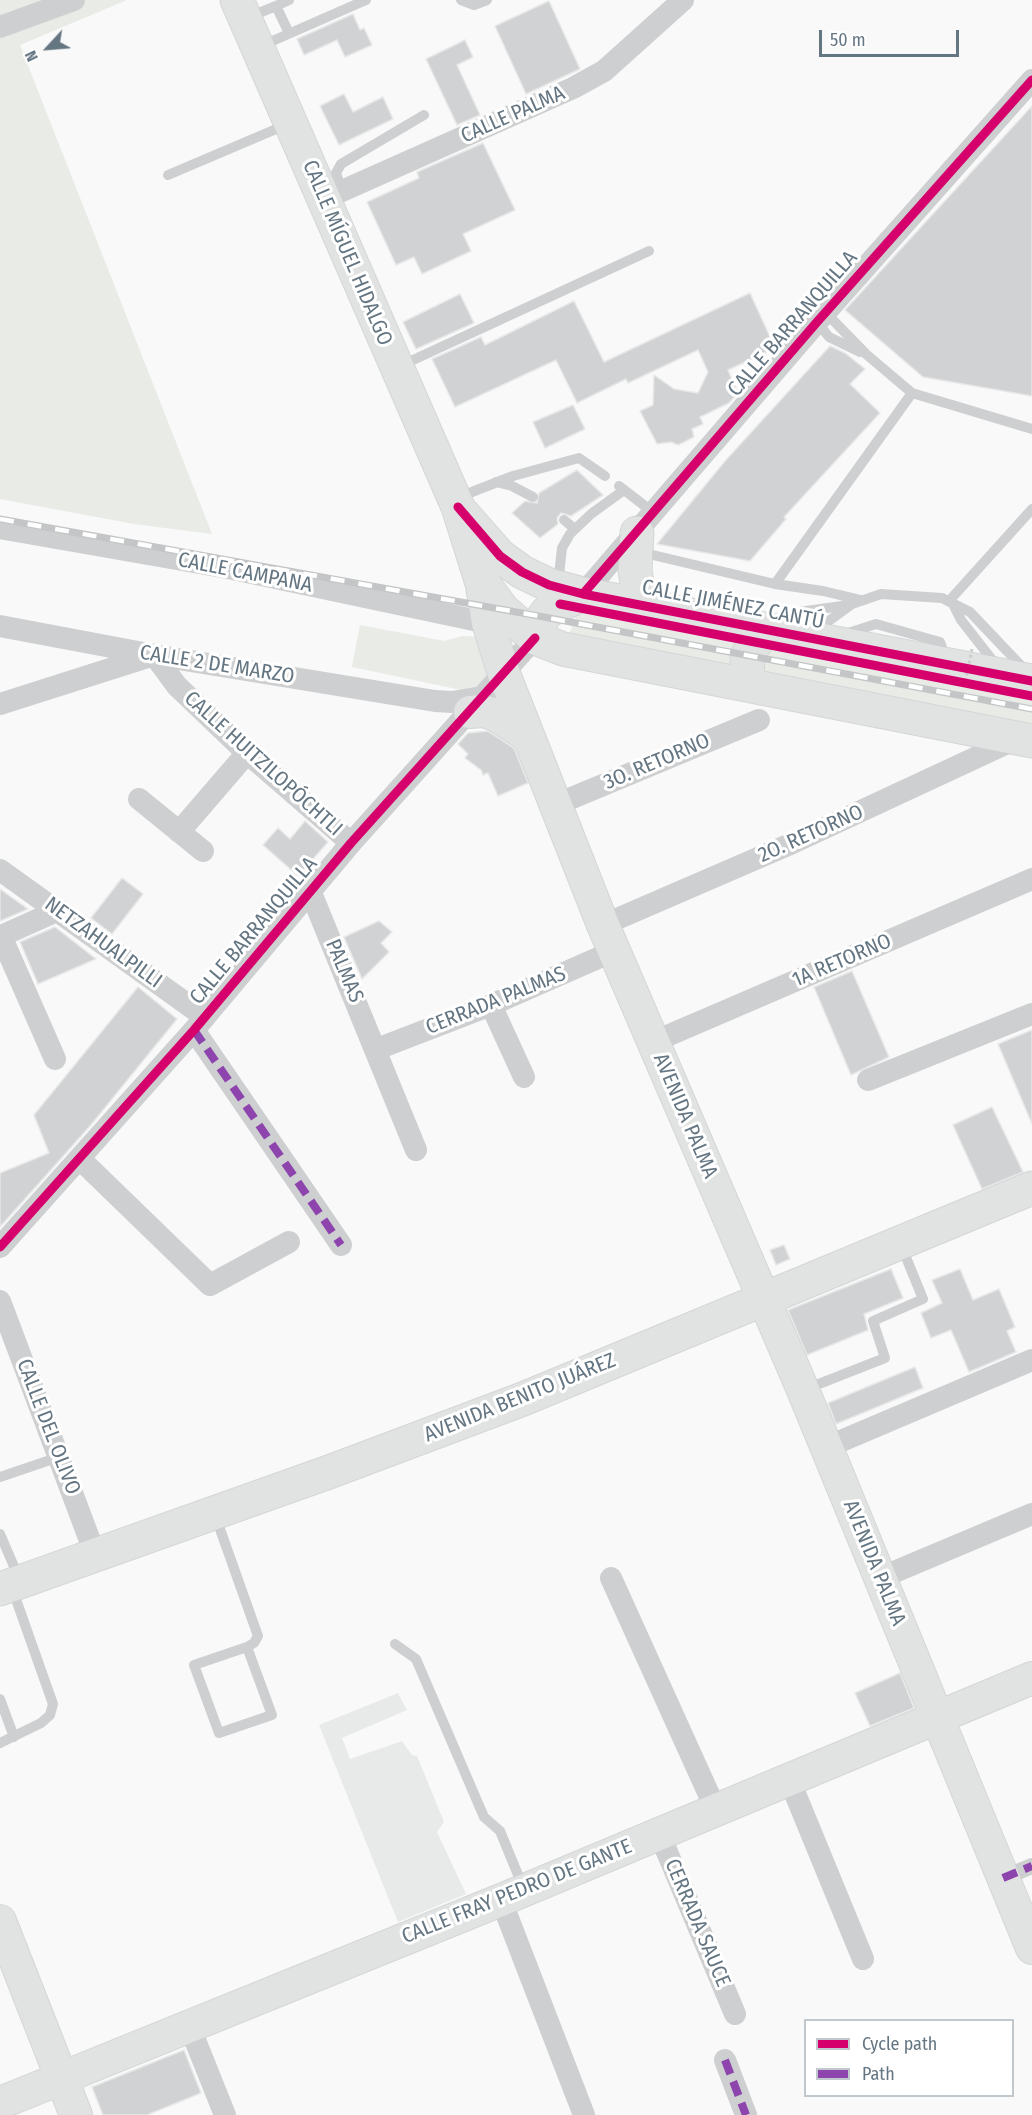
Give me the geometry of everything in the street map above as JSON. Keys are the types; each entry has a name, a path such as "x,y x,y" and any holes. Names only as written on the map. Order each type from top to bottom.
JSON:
{"main road":[{"name":"CALLE MÍGUEL HIDALGO","path":"247,22 291,123 333,195 397,367 456,503"},
{"name":"AVENIDA PALMA","path":"456,503 481,580 488,623 504,674 608,938 827,1447 1032,1948"},
{"name":"CALLE JIMÉNEZ CANTÚ","path":"456,503 500,556 538,581 570,591 823,641 963,673 1023,678"},
{"path":"642,532 637,583 650,607"},
{"path":"481,580 503,610 536,638 562,649 1025,740"},
{"path":"536,638 539,623 548,611 570,591"},
{"path":"748,685 747,656 767,630"},
{"path":"468,713 496,715 528,736"},
{"name":"AVENIDA BENITO JUÁREZ","path":"10,1585 523,1399 1032,1188"},
{"name":"CALLE FRAY PEDRO DE GANTE","path":"0,2103 513,1895 1032,1678"},
{"path":"0,1920 76,2115"}],"street":[{"path":"0,27 74,0"},
{"name":"CALLE PALMA","path":"333,195 573,88 604,71 683,0"},
{"name":"CALLE BARRANQUILLA","path":"570,591 642,532 821,317 1032,80"},
{"name":"CALLE CAMPANA","path":"0,528 228,568 488,623"},
{"name":"CALLE 2 DE MARZO","path":"0,626 154,655 452,702 468,713"},
{"name":"CALLE BARRANQUILLA","path":"0,1247 81,1160 311,893 351,843 536,638"},
{"path":"0,704 154,655"},
{"name":"CALLE HUITZILOPÓCHTLI","path":"154,655 177,686 247,753 351,843"},
{"path":"435,701 449,713 468,713"},
{"name":"3O. RETORNO","path":"555,805 759,720"},
{"name":"2O. RETORNO","path":"608,938 788,845 1025,740"},
{"path":"179,832 247,753"},
{"path":"139,800 203,851"},
{"name":"NETZAHUALPILLI","path":"0,870 59,910 199,1023 341,1245"},
{"name":"1A RETORNO","path":"653,1042 1032,879"},
{"name":"PALMAS","path":"311,893 377,1048 416,1150"},
{"path":"55,1059 1,936 59,910"},
{"name":"CERRADA PALMAS","path":"377,1048 491,1005 608,938"},
{"path":"491,1005 524,1077"},
{"path":"868,1080 1032,1014"},
{"path":"81,1160 210,1285 289,1242"},
{"name":"CALLE DEL OLIVO","path":"0,1301 95,1554"},
{"path":"827,1447 1032,1360"},
{"path":"880,1578 1032,1514"},
{"path":"611,1578 716,1810"},
{"path":"789,1779 863,1959"},
{"name":"CERRADA SAUCE","path":"659,1833 735,2014"},
{"path":"1003,1878 1032,1866"},
{"path":"513,1895 584,2115"},
{"path":"189,2025 225,2115"},
{"path":"725,2060 746,2115"}],"lane":[{"path":"247,22 289,0"},
{"path":"247,22 289,33 366,0"},
{"path":"461,0 474,5 487,0"},
{"path":"276,6 289,33"},
{"path":"333,195 336,173 341,164 424,115"},
{"path":"168,175 291,123"},
{"path":"397,367 650,251"},
{"path":"821,317 829,337 866,354 912,393 1032,429"},
{"path":"776,584 912,393"},
{"path":"456,503 496,482 579,458 605,476"},
{"path":"496,482 512,486 533,497"},
{"path":"570,591 562,548 575,530 621,488 642,532 776,584 823,591 857,602"},
{"path":"951,603 1032,509"},
{"path":"564,520 575,530"},
{"path":"767,630 799,612 857,602 881,594 942,598 970,612 1023,678"},
{"path":"767,630 826,623 857,602"},
{"path":"951,603 961,620 1023,678"},
{"path":"803,1390 885,1358 873,1321 923,1299 900,1243"},
{"path":"0,1478 59,1457"},
{"path":"214,1512 258,1636 248,1647 194,1665 219,1733 272,1715 248,1647"},
{"path":"0,1534 10,1585 53,1704 51,1715 0,1743"},
{"path":"395,1644 416,1659 483,1817 500,1831 513,1895"},
{"path":"0,1699 14,1737"}],"shaded area":[{"path":"0,0 127,0 20,45 212,534 134,524 0,499"},
{"path":"581,604 1032,694 1032,728 569,634"},
{"path":"360,625 444,641 462,636 481,637 493,671 471,692 352,667"},
{"path":"398,1693 407,1710 342,1738 350,1759 402,1741 412,1755 417,1756 444,1822 437,1832 466,1894 398,1922 319,1725"}],"building":[{"path":"549,1 580,69 526,94 495,26"},
{"path":"353,14 360,30 364,28 372,45 345,57 337,40 304,55 297,39"},
{"path":"465,40 473,57 457,65 480,115 457,125 426,59"},
{"path":"344,94 353,112 383,97 393,119 339,145 320,106"},
{"path":"1032,106 1032,396 923,377 845,310"},
{"path":"483,143 515,210 463,234 471,251 422,274 414,257 396,265 367,202 419,178 417,172"},
{"path":"750,293 775,348 728,370 738,393 729,403 700,417 703,424 692,429 694,437 678,445 671,442 657,444 640,411 653,405 654,375 674,389 698,393 708,372 698,350 628,383 626,379 577,403 556,360 455,407 432,359 481,337 485,345 574,301 604,362"},
{"path":"460,294 474,323 416,349 403,322"},
{"path":"830,346 845,353 865,369 850,384 880,413 784,517 786,519 750,561 657,544 726,460"},
{"path":"573,405 585,429 545,448 533,422"},
{"path":"577,470 603,495 571,516 561,513 557,518 558,524 540,538 512,513 525,501 537,503 539,493"},
{"path":"488,731 514,748 528,783 498,796 488,773 483,775 481,770 465,758 468,754 458,744 468,733"},
{"path":"305,821 328,842 298,876 263,845 278,828 290,839"},
{"path":"122,878 143,894 112,934 91,918"},
{"path":"0,889 28,909 0,921"},
{"path":"379,921 392,932 381,943 389,952 362,979 344,937"},
{"path":"55,927 96,959 38,984 20,942"},
{"path":"852,971 889,1057 851,1075 814,987"},
{"path":"138,987 177,1019 90,1126 0,1227 0,1173 49,1153 34,1115"},
{"path":"1032,1030 1032,1124 998,1044"},
{"path":"992,1107 1023,1172 982,1189 953,1125"},
{"path":"784,1245 790,1259 776,1265 770,1250"},
{"path":"891,1269 903,1298 864,1314 868,1330 807,1355 788,1310"},
{"path":"960,1269 973,1300 999,1289 1015,1327 1007,1331 1016,1352 969,1372 951,1330 931,1338 921,1313 942,1303 932,1280"},
{"path":"915,1367 923,1388 836,1424 828,1403"},
{"path":"900,1673 914,1708 870,1726 855,1693"},
{"path":"184,2050 201,2093 147,2115 103,2115 92,2087"}],"railway":[{"path":"0,519 544,617 1032,709"}],"marked path":[{"path":"194,1030 341,1245"},
{"path":"1003,1878 1032,1866"},
{"path":"725,2060 746,2115"}],"cycle path":[{"path":"583,594 817,322 1032,80"},
{"path":"458,507 500,556 522,572 549,585 583,594 1032,681"},
{"path":"560,604 1032,696"},
{"path":"0,1247 194,1030 351,843 535,638"}]}
